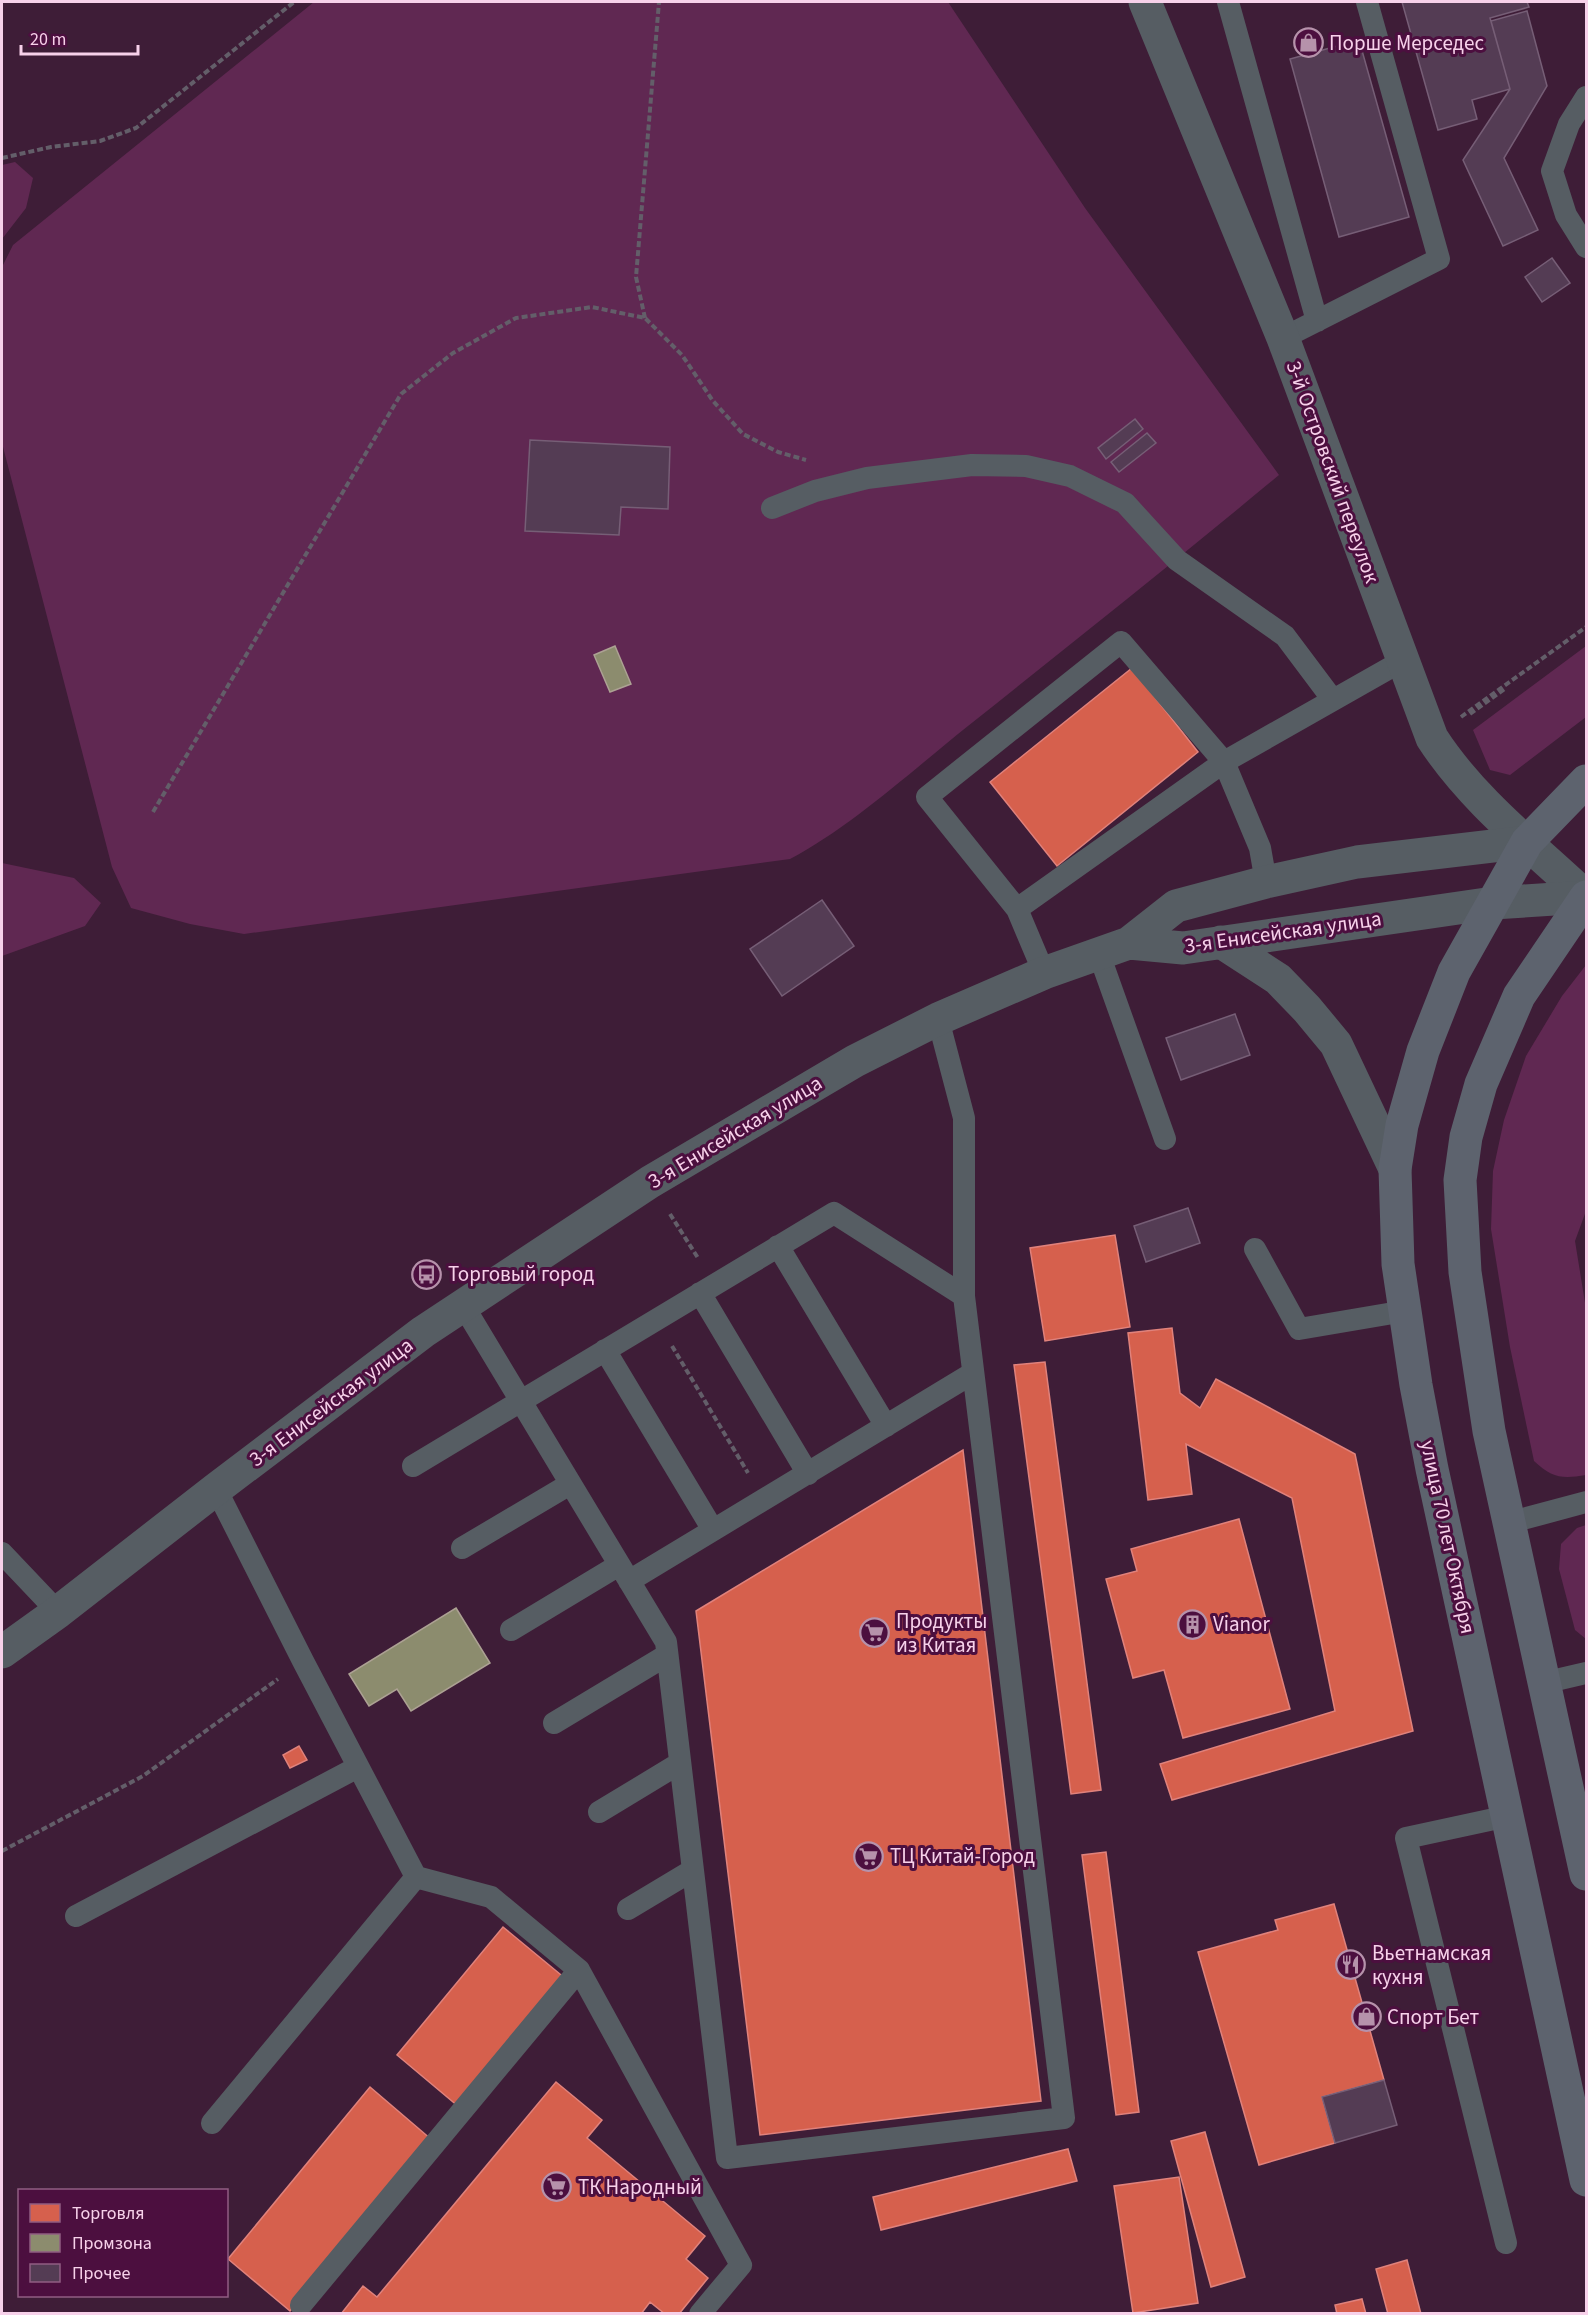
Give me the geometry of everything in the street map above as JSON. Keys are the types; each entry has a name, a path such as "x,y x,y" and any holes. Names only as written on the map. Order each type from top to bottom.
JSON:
{"main road":[{"name":"улица 70 лет Октября","path":"1587,781 1527,842 1454,972 1423,1051 1402,1125 1395,1169 1398,1264 1432,1469 1587,2180"},
{"path":"1586,897 1519,996 1481,1084 1466,1137 1460,1180 1465,1272 1489,1431 1587,1874"}],"street":[{"name":"3-й Островский переулок","path":"1145,2 1283,338 1432,738 1449,765 1469,788 1586,897"},
{"path":"1114,948 1176,906 1266,882 1357,862 1527,842"},
{"name":"3-я Енисейская улица","path":"2,1652 58,1612 423,1332 650,1182 855,1061 938,1019 1044,973 1114,948 1183,948 1493,903 1586,897"},
{"path":"1221,942 1278,979 1336,1044 1395,1169"}],"lane":[{"path":"1228,2 1317,321"},
{"path":"1283,338 1439,259 1367,2"},
{"path":"1587,97 1569,124 1552,171 1566,215 1587,247"},
{"path":"772,508 814,491 867,478 972,465 1026,466 1070,476 1125,503 1177,560 1285,636 1333,700"},
{"path":"1044,973 1017,909 927,797 1121,642 1224,762 1260,848 1266,882"},
{"path":"1017,909 1224,762 1402,661"},
{"path":"1114,948 1165,1139"},
{"path":"463,1305 666,1642 727,2158 1064,2118 964,1296 964,1118 938,1019"},
{"path":"413,1466 834,1213 964,1296"},
{"path":"778,1246 886,1426"},
{"path":"1255,1249 1299,1329 1405,1311"},
{"path":"700,1293 807,1474"},
{"path":"605,1350 713,1530"},
{"path":"511,1630 713,1530 974,1373"},
{"path":"462,1548 570,1484"},
{"path":"216,1489 416,1877 491,1897 579,1970 741,2265 720,2304 700,2313"},
{"path":"1508,1523 1587,1502"},
{"path":"2,1553 58,1612"},
{"path":"554,1723 667,1655"},
{"path":"1543,1683 1587,1673"},
{"path":"598,1812 680,1763"},
{"path":"75,1916 358,1767"},
{"path":"1506,2243 1406,1838 1508,1816"},
{"path":"628,1909 693,1870"},
{"path":"212,2123 416,1877"},
{"path":"301,2305 579,1970"}],"path":[{"path":"2,158 51,147 100,141 136,128 294,2"},
{"path":"659,2 636,277 645,318 682,355 713,401 744,434 778,452 811,462"},
{"path":"153,812 402,394 453,353 516,318 592,307 645,318"},
{"path":"1470,714 1587,628"},
{"path":"1432,738 1587,628"},
{"path":"2,1851 143,1776 303,1661"}],"shaded area":[{"path":"314,2 948,2 1085,208 1279,475 882,797 836,831 790,859 244,934 190,924 131,908 112,867 2,443 2,267 13,245"},
{"path":"15,162 33,178 26,208 2,239 2,165"},
{"path":"1586,646 1586,717 1510,775 1490,770 1473,730"},
{"path":"2,863 74,878 101,903 85,926 2,956"},
{"path":"1586,965 1586,1211 1575,1241 1586,1309 1586,1475 1564,1477 1546,1471 1534,1461 1510,1347 1491,1229 1493,1171 1504,1120 1526,1056 1562,996"},
{"path":"1586,1525 1586,1639 1575,1630 1559,1569 1561,1544 1577,1528"}],"building: Торговля":[{"path":"1132,668 1198,752 1057,866 990,782"},
{"path":"1115,1235 1130,1327 1045,1341 1030,1248"},
{"path":"1172,1328 1180,1393 1200,1408 1216,1379 1355,1454 1413,1731 1172,1800 1160,1764 1335,1711 1292,1498 1186,1444 1192,1494 1148,1500 1128,1333"},
{"path":"1045,1362 1101,1790 1071,1794 1014,1365"},
{"name":"ТЦ Китай-Город","path":"963,1450 1041,2101 760,2135 696,1611"},
{"name":"Vianor","path":"1239,1519 1290,1709 1183,1738 1164,1670 1133,1678 1106,1579 1137,1571 1131,1549"},
{"path":"299,1746 307,1760 290,1768 283,1755"},
{"path":"1106,1852 1139,2112 1116,2115 1082,1855"},
{"path":"1334,1904 1384,2080 1322,2097 1335,2143 1259,2165 1198,1952 1278,1930 1275,1920"},
{"path":"503,1927 566,1979 459,2107 397,2055"},
{"name":"ТК Народный","path":"556,2082 602,2120 587,2138 705,2236 686,2259 708,2278 679,2314 665,2314 650,2302 641,2314 341,2314 363,2286 377,2297"},
{"path":"370,2087 432,2140 290,2311 228,2259"},
{"path":"1205,2132 1245,2277 1211,2287 1171,2141"},
{"path":"1068,2149 1077,2181 881,2230 873,2197"},
{"path":"1179,2177 1198,2303 1133,2313 1114,2186"},
{"path":"1407,2260 1421,2314 1388,2314 1376,2269"},
{"path":"1362,2299 1366,2314 1337,2314 1335,2305"}],"building: Промзона":[{"path":"615,646 631,684 610,692 594,655"},
{"path":"456,1608 490,1663 411,1711 397,1689 369,1706 349,1674"}],"building: Прочее":[{"path":"1402,2 1527,2 1529,7 1490,18 1510,89 1472,100 1477,119 1438,130"},
{"path":"1527,11 1547,86 1504,158 1538,230 1503,246 1463,160 1510,89 1491,21"},
{"path":"1359,40 1409,217 1339,237 1290,59"},
{"path":"1552,258 1570,283 1542,302 1525,277"},
{"path":"1135,419 1143,429 1106,459 1098,448"},
{"path":"1147,433 1156,443 1119,472 1111,462"},
{"path":"530,440 670,447 668,509 621,507 619,535 525,531"},
{"path":"822,900 854,946 782,996 750,949"},
{"path":"1235,1014 1250,1055 1181,1080 1166,1038"},
{"path":"1188,1208 1200,1243 1146,1262 1134,1226"},
{"path":"1384,2080 1397,2125 1335,2143 1322,2097"}],"place":[{"name":"Порше Мерседес","path":"1308,43"},
{"name":"Торговый город","path":"427,1274"},
{"name":"Vianor","path":"1192,1624"},
{"name":"Продукты из Китая","path":"875,1633"},
{"name":"ТЦ Китай-Город","path":"869,1856"},
{"name":"Вьетнамская кухня","path":"1351,1965"},
{"name":"Спорт Бет","path":"1366,2017"},
{"name":"ТК Народный","path":"557,2187"}]}
